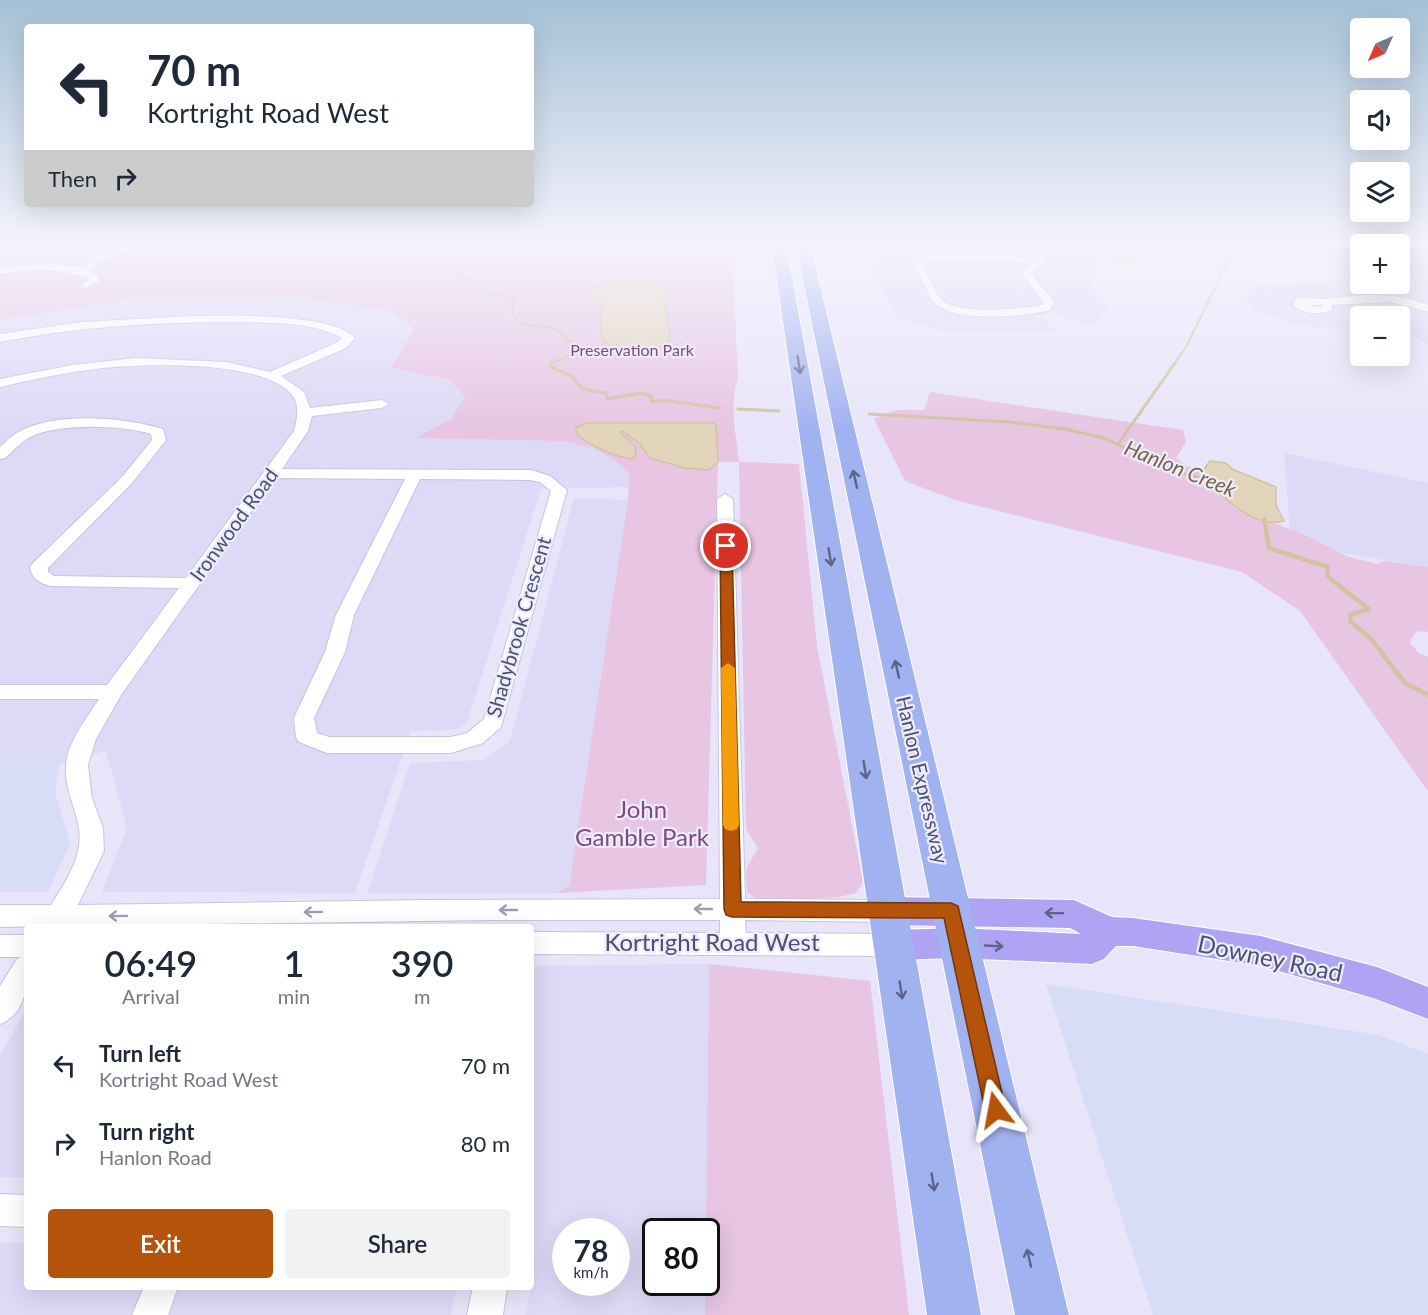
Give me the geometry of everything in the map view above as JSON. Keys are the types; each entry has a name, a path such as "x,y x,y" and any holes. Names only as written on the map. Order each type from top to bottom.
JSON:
{"highway":[{"path":"789,306 954,1315"},
{"name":"Hanlon Expressway","path":"817,306 1042,1315"}],"main road":[{"name":"Downey Road","path":"890,928 955,927 1092,949 1108,932 1133,932 1261,951 1377,983 1428,1003"}],"street":[{"path":"946,306 965,311 1033,311 1047,306"},
{"path":"0,338 114,322 205,318 255,319 305,324 342,332 349,338 342,345 273,375"},
{"path":"0,383 54,371 118,362 213,363 273,375 294,388 303,402 305,413 382,404"},
{"name":"Ironwood Road","path":"54,921 92,851 91,828 81,798 77,765 85,739 113,692 301,431 305,413"},
{"path":"0,455 24,435 40,427 61,423 145,428 158,432 159,440 127,480 39,567 40,575 51,581 191,583"},
{"name":"Shadybrook Crescent","path":"272,473 531,475 545,479 559,490 494,722 474,738 451,745 327,745 308,737 304,718 335,652 345,615 414,475"},
{"path":"725,499 733,943"},
{"path":"0,692 113,692"},
{"name":"Kortright Road West","path":"0,916 54,921 79,917 363,911 732,909 890,928"},
{"name":"Kortright Road West","path":"534,944 733,943 890,928"},
{"path":"0,946 24,946"},
{"path":"0,1011 24,971"},
{"path":"0,1210 24,1211"},
{"path":"150,1315 160,1290"},
{"path":"485,1315 489,1290"}],"shaded area":[{"path":"84,306 360,306 392,311 414,329 392,368 451,380 465,397 451,419 416,438 561,441 594,448 613,459 629,473 629,487 541,489 468,719 463,726 453,730 411,731 355,893 102,892 127,828 106,751 59,764 0,764 0,320"},
{"path":"602,306 665,306 670,333 667,344 641,351 623,350 611,346 602,337 600,331"},
{"path":"891,306 1107,308 1093,326 1051,313 1041,316 1054,331 942,330 896,318"},
{"path":"1250,306 1350,306 1350,329 1306,326 1252,310"},
{"path":"1410,306 1428,306 1428,345 1410,333"},
{"path":"587,423 713,423 716,425 718,462 709,470 685,468 650,458 640,444 623,431 620,432 635,446 636,453 633,459 619,456 594,446 576,433 576,428"},
{"path":"1284,453 1428,483 1428,567 1291,545"},
{"path":"1210,461 1226,463 1232,469 1276,487 1276,505 1284,521 1260,520 1250,516 1229,501 1201,478 1203,470"},
{"path":"574,498 628,500 569,886 557,893 367,894 410,763 484,760 510,741"},
{"path":"0,764 59,764 55,792 70,844 48,892 0,892"},
{"path":"709,964 706,1218 642,1218 642,1296 705,1296 705,1315 526,1315 530,1290 534,1290 534,966"},
{"path":"1046,984 1379,1035 1428,1054 1428,1315 1153,1315"},
{"path":"24,1013 24,1178 0,1177 0,1056"},
{"path":"0,1243 24,1243 24,1290 456,1290 451,1315 0,1315"}],"green space":[{"path":"0,306 84,306 0,320"},
{"path":"360,306 735,306 738,378 734,408 739,462 718,462 706,885 557,893 569,886 628,500 629,473 613,459 594,448 561,441 415,438 451,419 465,397 451,380 391,368 414,329 392,311"},
{"path":"930,392 1183,430 1186,442 1176,458 1186,466 1203,470 1201,478 1220,492 1235,508 1265,523 1274,523 1305,535 1346,556 1377,564 1385,561 1428,567 1428,632 1419,631 1413,635 1410,643 1419,653 1428,657 1428,791 1300,611 1242,572 955,500 905,481 874,419 896,410 924,410"},
{"path":"739,462 799,464 817,646 863,882 856,893 839,897 758,901 747,892 746,869 758,848 746,829"},
{"path":"709,964 870,981 909,1315 705,1315 705,1296 720,1296 720,1218 706,1218"}],"waterway":[{"name":"Hanlon Creek","path":"513,306 511,312 520,322 549,327 573,343 569,347 575,353 550,364"},
{"path":"1174,364 1186,347 1206,306"},
{"path":"1118,444 1175,363"},
{"name":"Hanlon Creek","path":"550,364 551,367 572,376 578,385 590,391 606,393 607,399 641,393 651,396 652,402 663,400 720,408"},
{"name":"Hanlon Creek","path":"738,409 779,411"},
{"name":"Hanlon Creek","path":"869,414 1010,422 1065,429 1104,438 1173,470 1204,479"},
{"name":"Hanlon Creek","path":"1264,519 1269,548 1328,567 1327,576 1369,609 1350,615 1351,622 1371,639 1405,683 1428,695"}],"slow traffic":[{"path":"728,668 731,825"}],"route":[{"path":"726,546 732,909 951,911 996,1110"}],"park label":[{"name":"Preservation Park","path":"632,350"},
{"name":"John Gamble Park","path":"642,824"}]}
